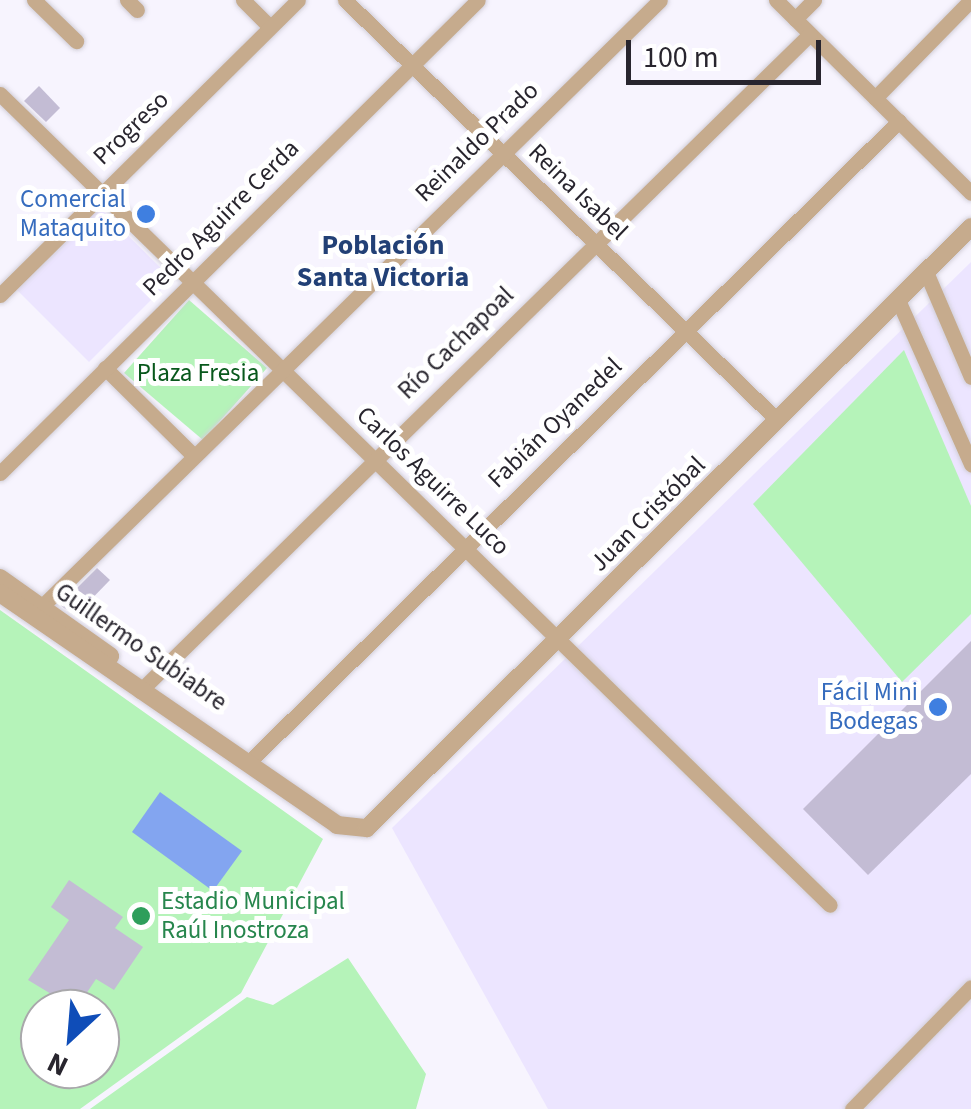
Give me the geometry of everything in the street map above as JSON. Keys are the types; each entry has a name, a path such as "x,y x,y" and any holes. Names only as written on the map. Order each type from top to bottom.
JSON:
{"street":[{"path":"34,0 76,41"},
{"path":"243,0 270,28"},
{"name":"Progreso","path":"0,294 298,0"},
{"name":"Reina Isabel","path":"345,0 777,420"},
{"name":"Pedro Aguirre Cerda","path":"0,473 478,0"},
{"name":"Reinaldo Prado","path":"37,611 660,0"},
{"path":"776,0 971,193"},
{"path":"790,0 795,19"},
{"path":"795,19 814,0"},
{"path":"875,98 971,0"},
{"path":"958,14 971,27"},
{"name":"Río Cachapoal","path":"144,687 373,457 810,34"},
{"name":"Carlos Aguirre Luco","path":"0,94 830,904"},
{"name":"Fabián Oyanedel","path":"249,762 464,546 899,122"},
{"name":"Juan Cristóbal","path":"358,832 971,228"},
{"path":"926,272 971,377"},
{"path":"898,300 971,464"},
{"path":"105,368 194,456"},
{"name":"Guillermo Subiabre","path":"0,578 37,611 249,762 358,832"},
{"name":"Guillermo Subiabre","path":"0,593 37,611"},
{"path":"852,1109 971,987"}],"shaded area":[{"path":"99,207 172,279 89,362 16,289"},
{"path":"971,262 971,1109 548,1109 392,828"}],"green space":[{"name":"Plaza Fresia","path":"189,300 267,368 203,440 124,373"},
{"path":"904,350 971,506 971,614 902,682 753,504"},
{"name":"Estadio Municipal Raúl Inostroza","path":"0,610 323,839 241,993 120,1080 120,989 20,989 20,1089 108,1089 80,1109 0,1109"},
{"path":"348,958 426,1074 416,1109 90,1109 247,997 273,1005"}],"water":[{"path":"160,792 242,851 213,891 132,832"}],"building":[{"path":"39,86 60,108 46,122 24,101"},
{"path":"97,568 110,580 75,616 60,605"},
{"name":"Fácil Mini Bodegas","path":"971,641 971,774 868,875 803,809"},
{"path":"69,880 123,917 115,928 143,947 115,989 96,979 89,989 43,989 28,980 69,920 51,907"}],"place":[{"name":"Comercial Mataquito","path":"146,214"},
{"name":"Fácil Mini Bodegas","path":"938,707"},
{"name":"Estadio Municipal Raúl Inostroza","path":"141,916"}],"district":[{"name":"Población Santa Victoria","path":"383,261"}]}
